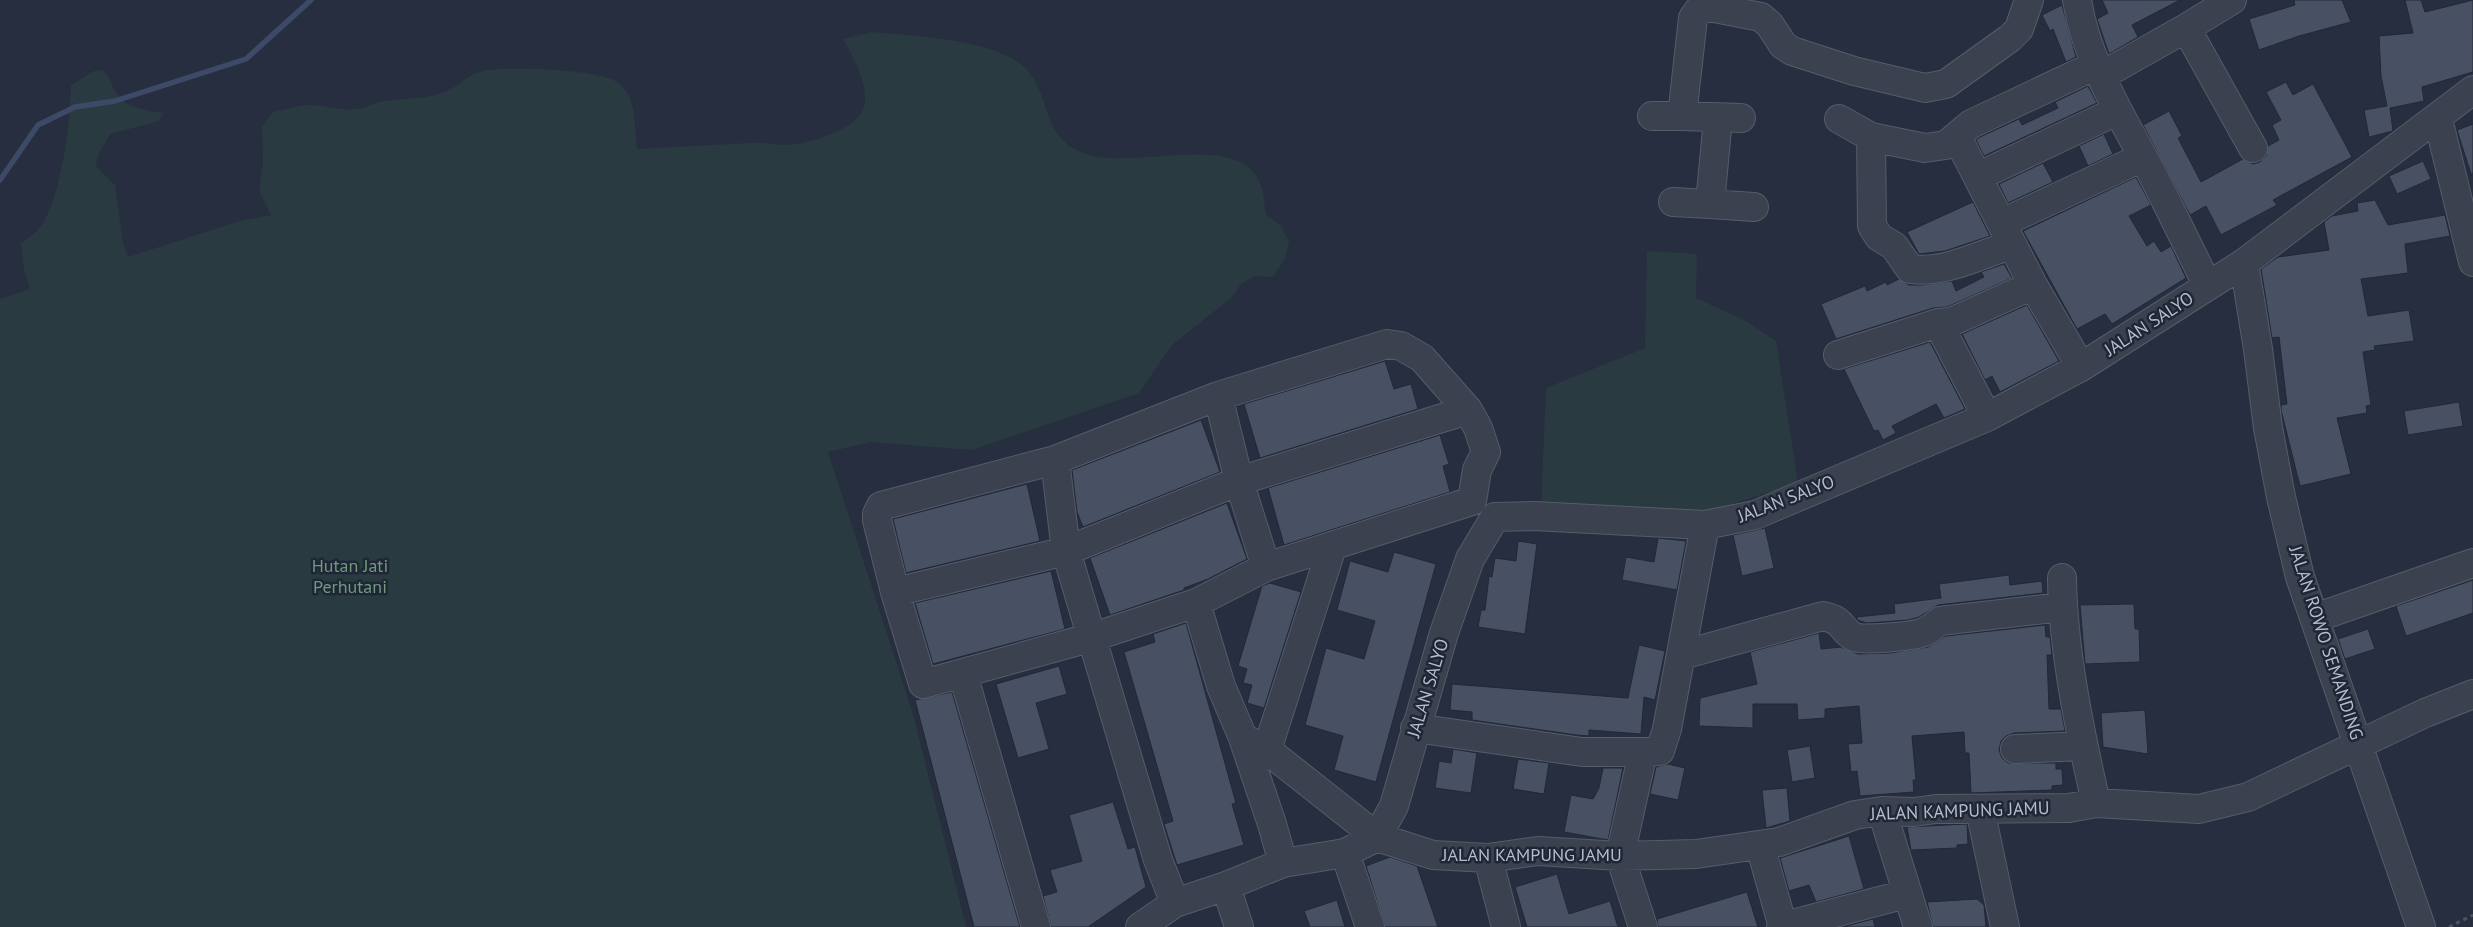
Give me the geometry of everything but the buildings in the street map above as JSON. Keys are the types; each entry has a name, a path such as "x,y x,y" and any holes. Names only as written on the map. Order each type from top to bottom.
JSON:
{"street":[{"path":"1682,116 1693,18 1698,10 1709,7 1761,17 1770,25 1783,45 1792,51 1854,71 1933,88 1946,84 2010,38 2018,29 2029,0"},
{"path":"2077,0 2098,71 2116,112 2143,157 2208,286"},
{"path":"1839,119 1872,137 1925,148 1946,145 1972,124 2098,71 2186,28 2232,0"},
{"path":"2186,28 2253,148"},
{"name":"JALAN SALYO","path":"1376,837 1394,806 1444,633 1470,559 1496,517 1534,516 1705,524 1755,515 1986,417 2081,367 2244,263 2438,119 2473,90"},
{"path":"1979,176 2116,112"},
{"path":"1652,116 1729,118 1710,204"},
{"path":"2438,119 2473,262"},
{"path":"1872,137 1872,226 1879,237 1894,246 1910,269 1940,269 2143,157"},
{"path":"1957,137 1979,176 2006,234 2033,285 2081,367"},
{"path":"1673,202 1754,207"},
{"name":"JALAN ROWO SEMANDING","path":"2244,263 2281,496 2300,577 2421,927"},
{"path":"1838,355 1938,323 1951,322 2033,285"},
{"path":"1938,323 1986,417"},
{"path":"1387,344 1401,346 1422,358 1468,410 1478,428 1486,452 1477,470 1472,501 1266,568 1196,603 1093,637 923,684 895,592 876,514 881,506 1055,460 1218,396 1387,344"},
{"path":"1218,396 1239,481 1266,568"},
{"path":"895,592 1066,551 1239,481 1468,410"},
{"path":"1055,460 1066,551 1170,893"},
{"path":"1472,501 1496,517"},
{"path":"1415,728 1582,752 1660,751 1668,729 1705,524"},
{"path":"1267,750 1332,547"},
{"path":"2315,618 2473,563"},
{"path":"2062,578 2062,607 2083,746 2096,803"},
{"path":"1196,603 1221,686 1243,738 1283,863"},
{"path":"1682,654 1823,616 1837,619 1852,636 1860,640 1872,640 1923,633 1940,621 2062,607"},
{"path":"963,674 1036,927"},
{"name":"JALAN KAMPUNG JAMU","path":"1376,837 1433,855 1488,858 1538,851 1620,856 1696,854 1779,842 1855,815 1882,810 1914,812 1936,809 2069,808 2096,803 2199,809 2248,797 2425,713 2473,694"},
{"path":"1140,927 1170,893 1226,886 1283,863 1345,853 1376,837 1267,750 1243,738"},
{"path":"2015,749 2083,746"},
{"path":"1643,752 1620,856 1643,927"},
{"path":"1980,809 2005,927"},
{"path":"1882,810 1906,894 1918,927"},
{"path":"1760,845 1782,927 1906,894"},
{"path":"1345,853 1370,927"},
{"path":"1488,858 1506,927"},
{"path":"1226,886 1239,927"}],"path":[{"path":"2449,927 2473,915"}],"green space":[{"name":"Hutan Jati Perhutani","path":"872,32 956,41 999,52 1016,60 1036,82 1053,127 1060,137 1070,146 1083,153 1103,158 1205,155 1228,158 1247,166 1261,185 1266,215 1280,225 1289,241 1285,258 1273,277 1255,276 1241,284 1231,298 1172,345 1139,393 972,450 871,442 828,452 913,714 966,927 0,927 0,299 30,289 24,270 21,244 41,226 54,197 64,158 71,85 94,71 103,70 117,94 126,103 144,110 163,113 159,121 110,134 97,157 96,166 115,185 123,243 128,257 240,221 271,215 260,193 260,181 263,164 262,127 273,112 310,105 359,109 389,100 425,97 443,93 474,74 483,71 531,69 573,71 607,78 617,82 624,88 629,95 634,112 637,149 755,143 794,144 830,135 852,123 860,115 865,99 860,72 843,39"},
{"path":"1647,251 1697,254 1696,298 1744,320 1776,341 1798,483 1696,515 1541,508 1546,388 1645,348"}],"waterway":[{"path":"0,180 38,125 75,107 115,101 246,59 311,0"}]}
